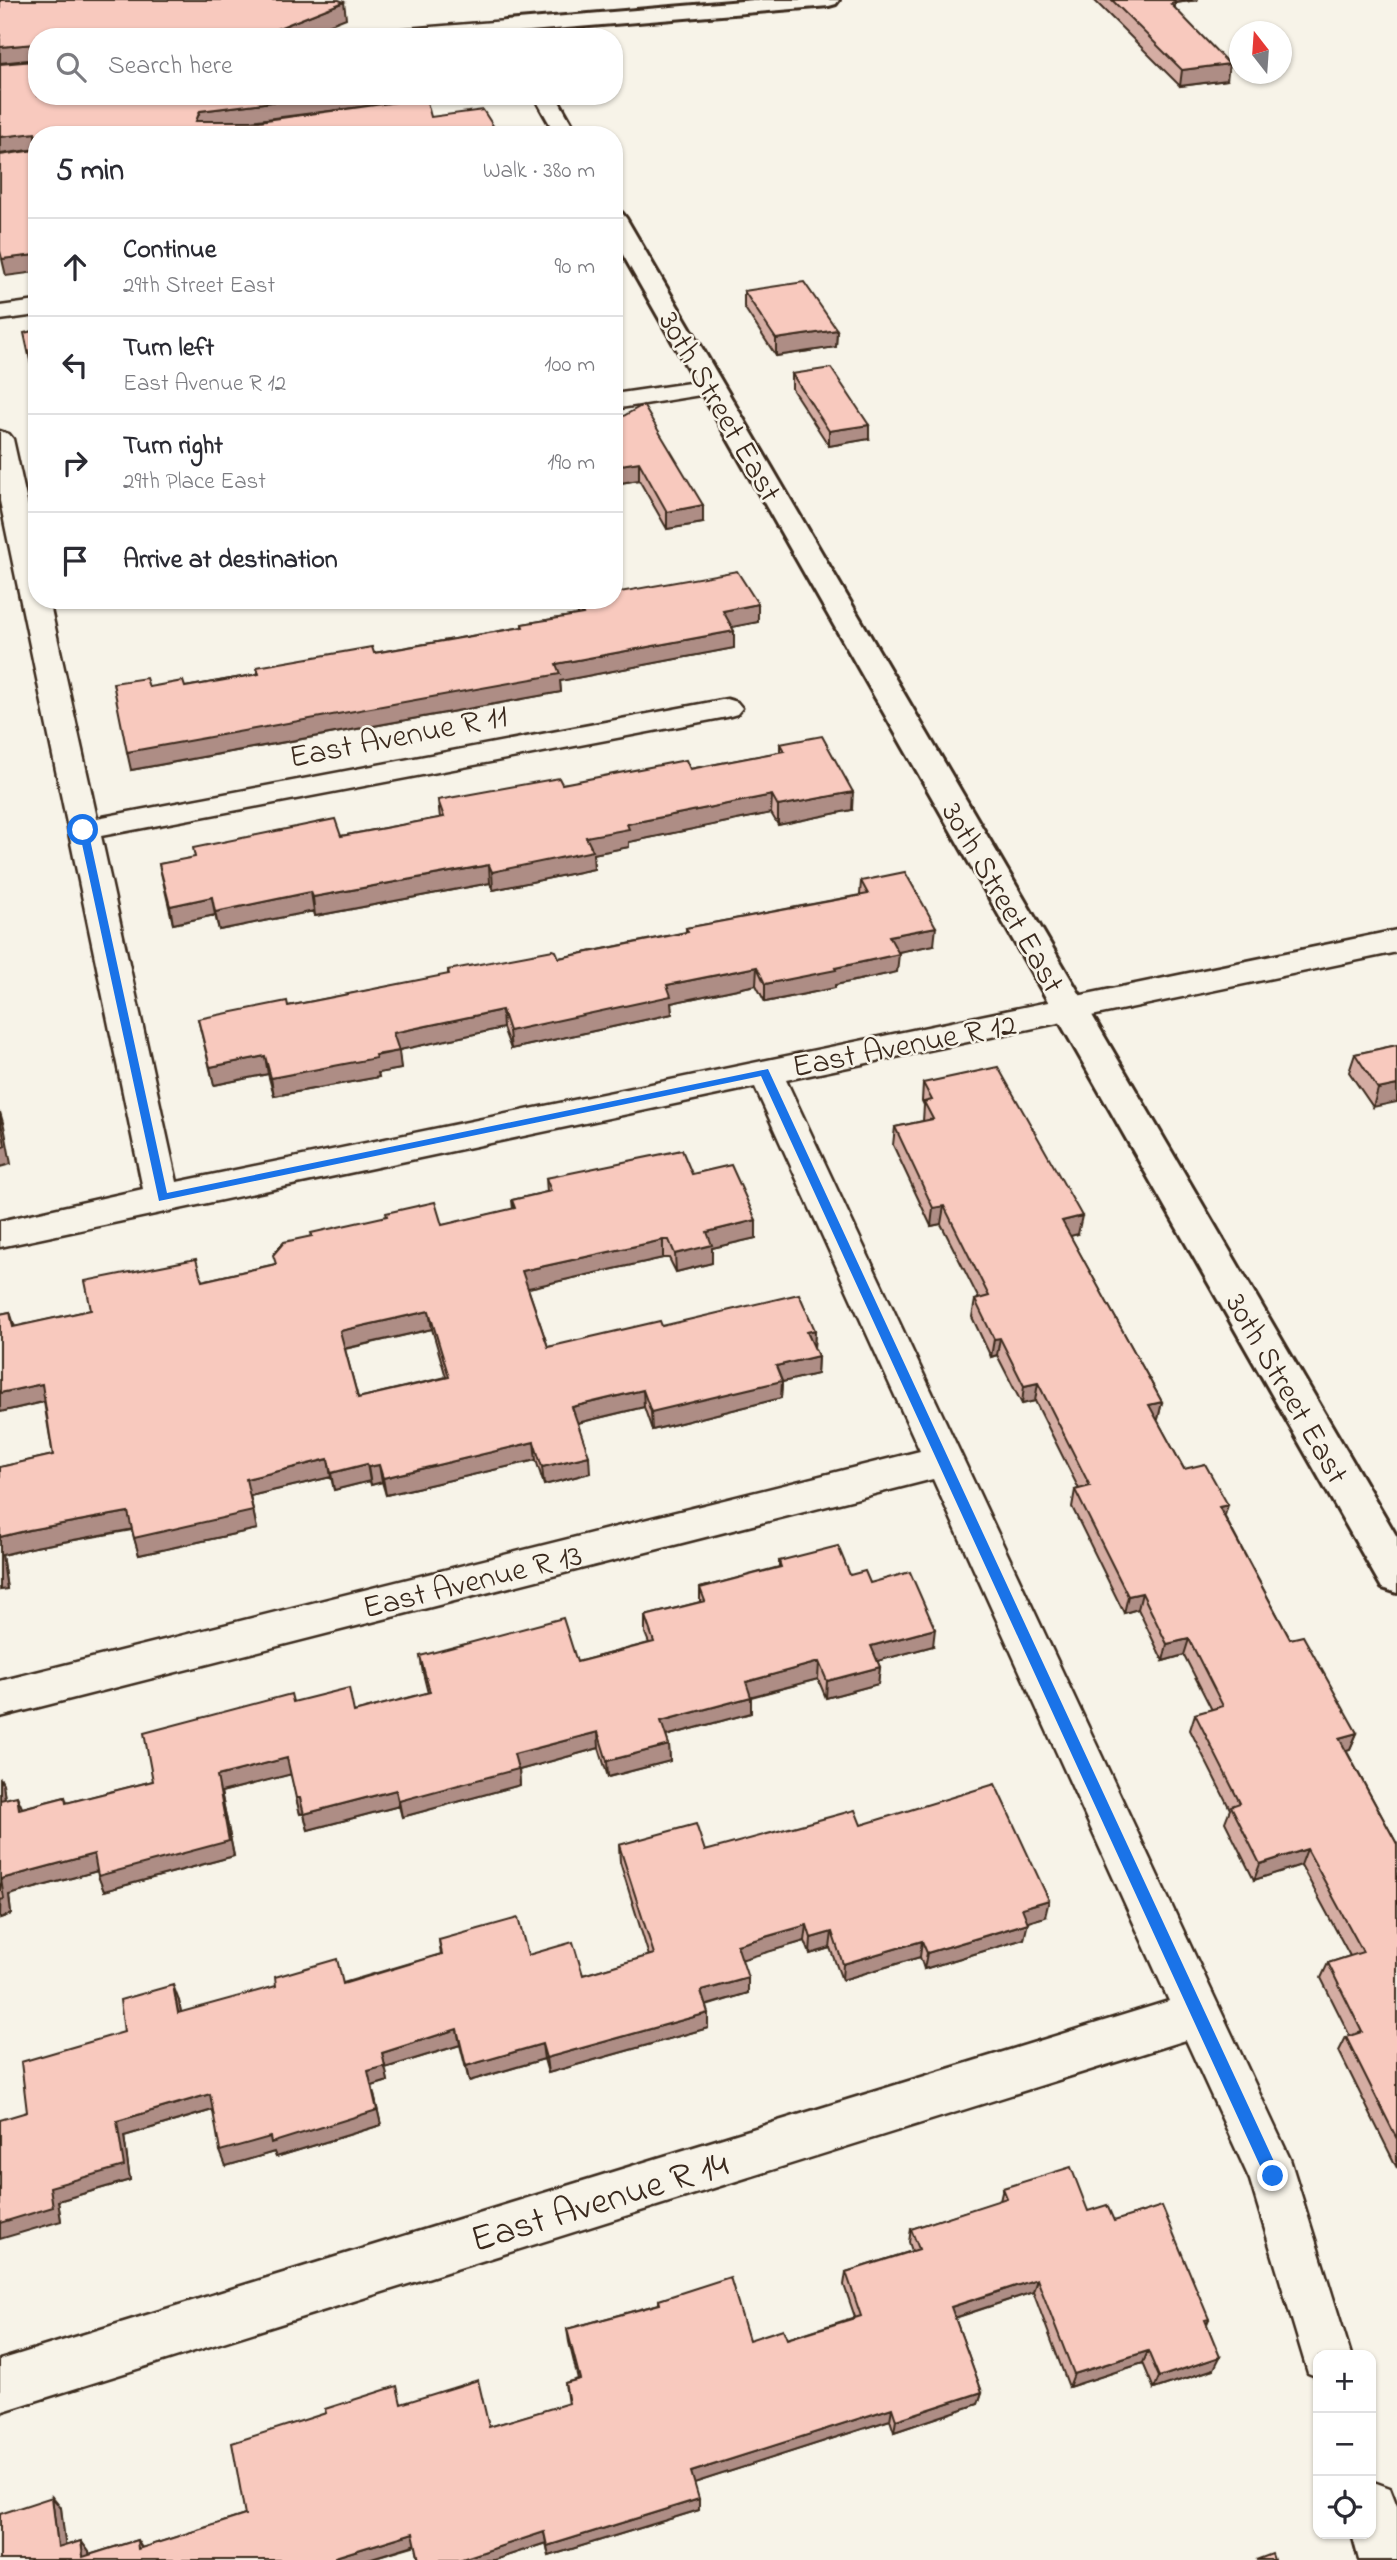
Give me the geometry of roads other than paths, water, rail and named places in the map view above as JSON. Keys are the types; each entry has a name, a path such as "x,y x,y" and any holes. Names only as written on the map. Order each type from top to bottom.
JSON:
{"street":[{"path":"467,28 785,6 829,0"},
{"path":"550,105 562,126"},
{"name":"30th Street East","path":"623,234 1397,1575"},
{"path":"0,313 28,309"},
{"path":"623,401 710,387"},
{"path":"0,439 26,498"},
{"path":"45,609 83,830 163,1198"},
{"name":"East Avenue R 11","path":"83,830 727,709"},
{"name":"East Avenue R 12","path":"0,1234 1397,942"},
{"path":"765,1072 1273,2176 1325,2350"},
{"name":"East Avenue R 13","path":"0,1699 943,1461"},
{"name":"East Avenue R 14","path":"0,2386 1199,2014"},
{"path":"1376,2525 1386,2560"}]}
